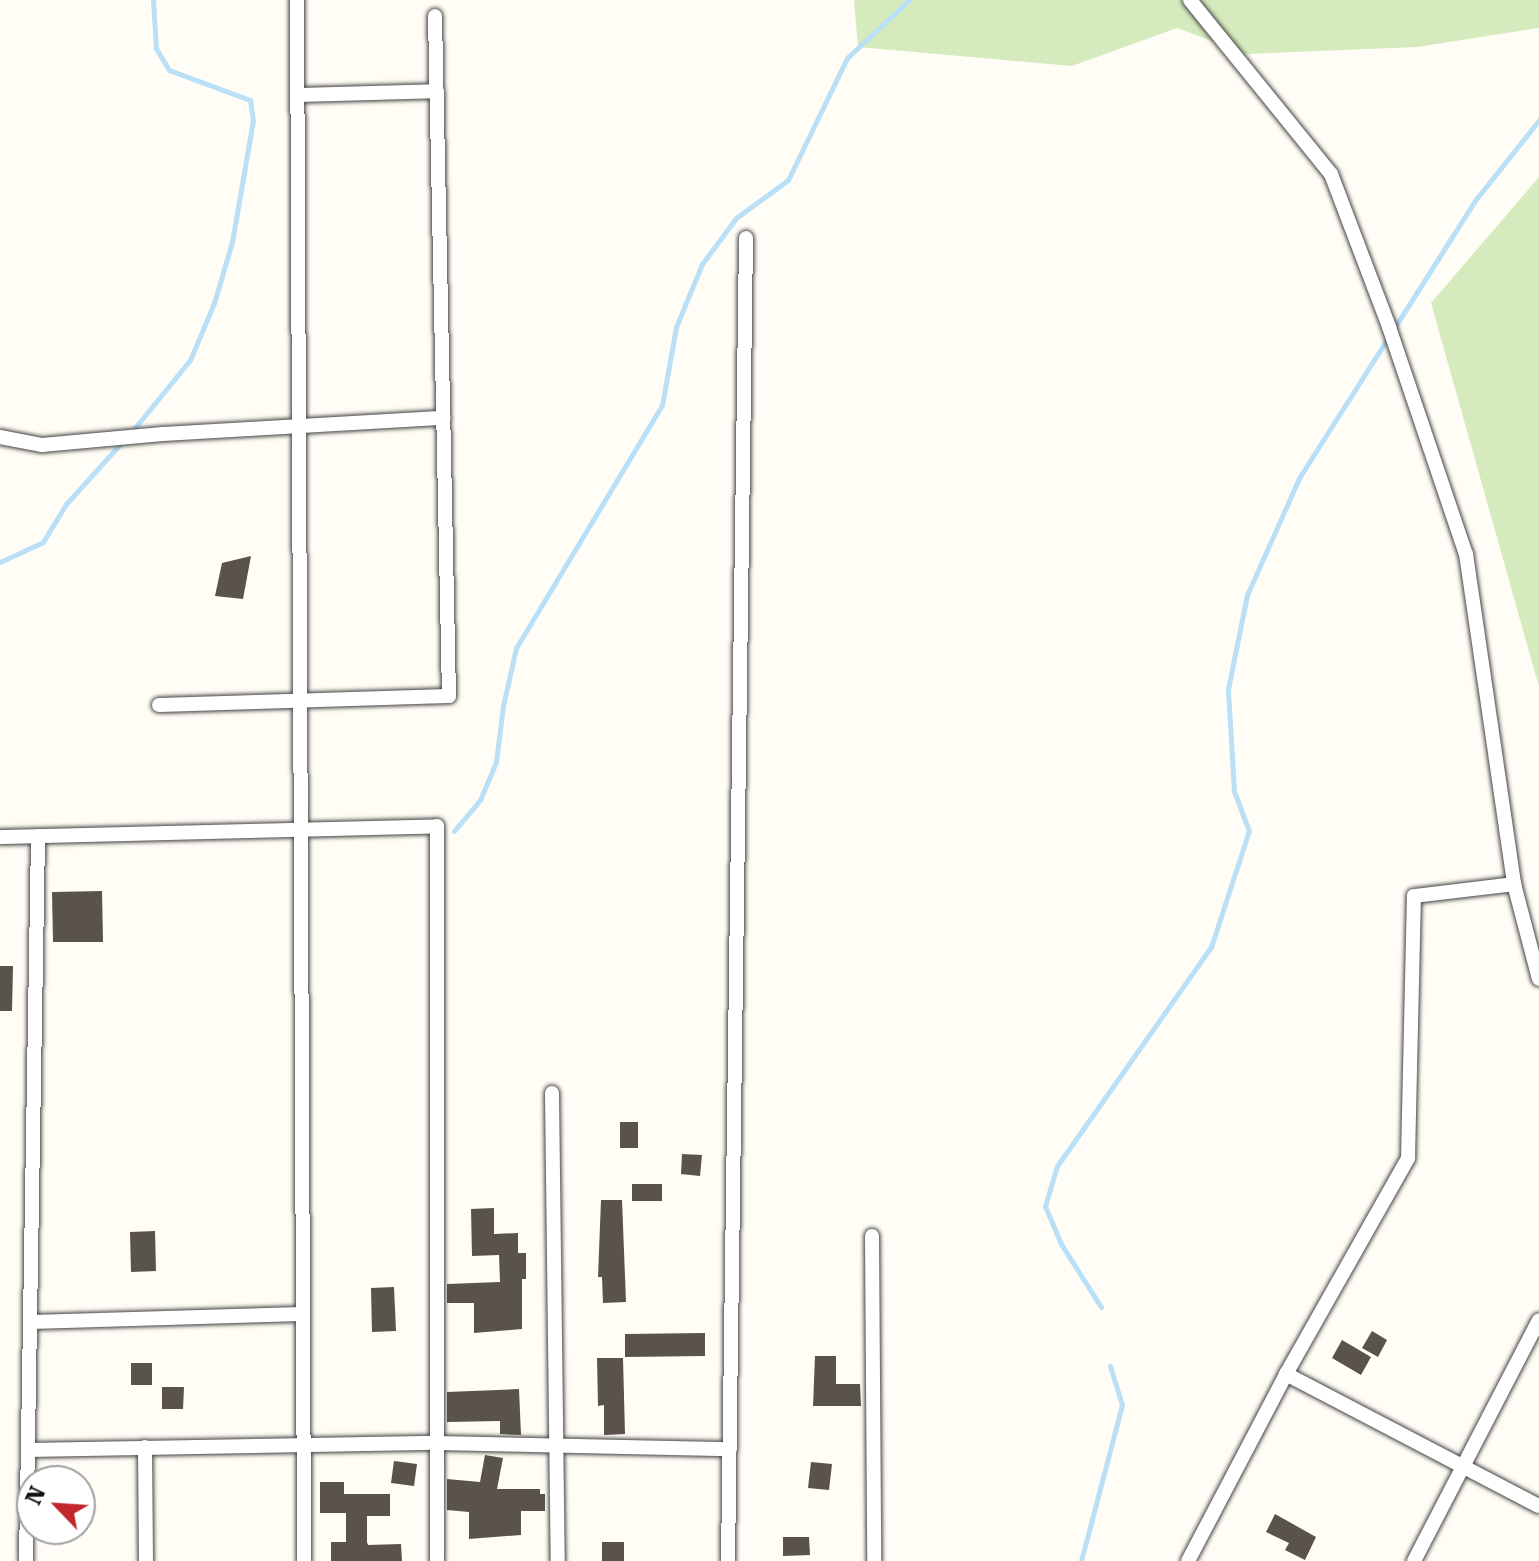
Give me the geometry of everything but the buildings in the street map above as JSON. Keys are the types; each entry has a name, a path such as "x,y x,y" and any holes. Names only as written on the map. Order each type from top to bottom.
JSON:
{"street":[{"path":"297,0 304,1561"},
{"path":"1190,0 1331,174 1389,327 1466,554 1514,884 1539,979"},
{"path":"159,705 449,696 435,16"},
{"path":"297,95 437,91"},
{"path":"728,1561 746,238"},
{"path":"0,437 42,445 444,418"},
{"path":"0,837 437,826 437,1561"},
{"path":"26,1561 38,836"},
{"path":"1188,1561 1286,1374 1408,1158 1414,896 1514,884"},
{"path":"552,1093 558,1561"},
{"path":"872,1236 874,1561"},
{"path":"30,1322 303,1314"},
{"path":"1414,1561 1539,1320"},
{"path":"1286,1374 1539,1506"},
{"path":"28,1450 437,1443 730,1449"},
{"path":"145,1447 146,1561"}],"green space":[{"path":"854,0 1539,0 1539,28 1417,47 1246,54 1177,28 1072,66 858,47"},
{"path":"1539,177 1539,687 1431,303"}],"waterway":[{"path":"129,435 190,360 214,303 232,242 253,121 250,100 169,70 156,48 153,0"},
{"path":"454,831 480,800 496,762 503,706 516,648 662,405 676,327 702,264 736,218 788,180 847,58 909,0"},
{"path":"1101,1307 1061,1244 1045,1206 1057,1166 1211,947 1249,831 1234,791 1228,689 1247,595 1299,478 1477,198 1539,120"},
{"path":"0,562 43,542 66,504 122,442"},
{"path":"1081,1561 1122,1405 1110,1366"}]}
